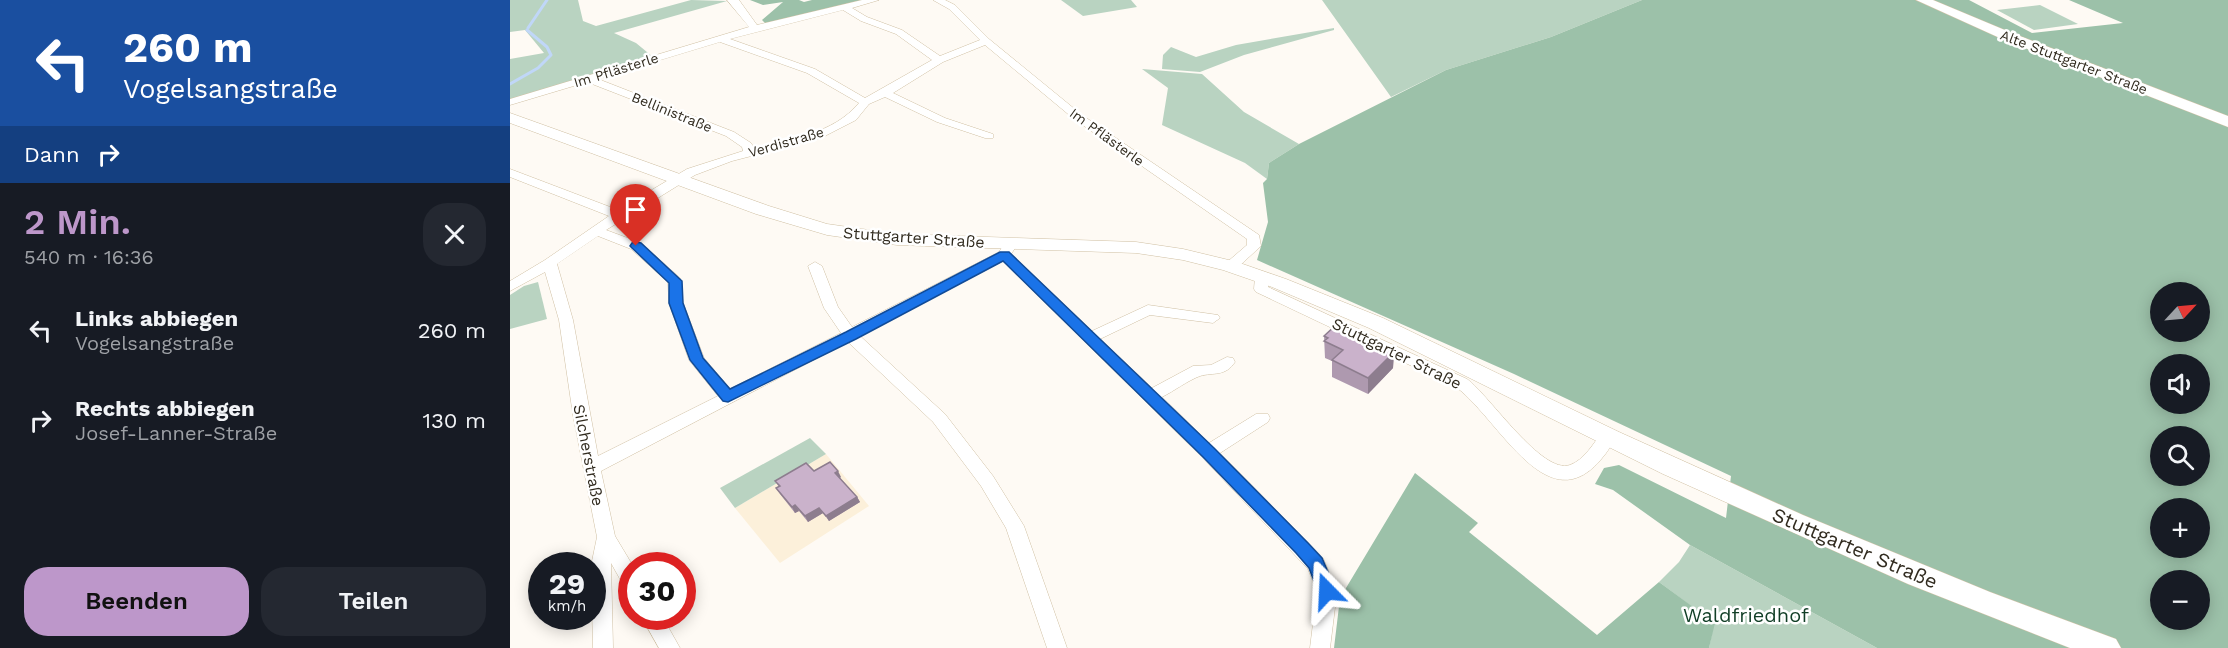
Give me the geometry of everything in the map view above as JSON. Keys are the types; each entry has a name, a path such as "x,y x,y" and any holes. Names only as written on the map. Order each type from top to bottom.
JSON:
{"main road":[{"name":"Alte Stuttgarter Straße","path":"1922,0 2007,36 2228,122"},
{"name":"Stuttgarter Straße","path":"510,118 761,211 847,234 1008,249 1098,245 1182,254 1231,266 1339,307 1446,356 1739,499 2032,621 2106,648"}],"street":[{"path":"732,0 736,2 755,28"},
{"name":"Im Pflästerle","path":"510,102 755,28 874,0"},
{"name":"Im Pflästerle","path":"938,0 952,7 986,41 1087,124 1254,238 1254,246 1231,266"},
{"path":"844,7 864,19 899,32 939,60"},
{"path":"723,39 811,71 865,102"},
{"name":"Verdistraße","path":"510,287 550,263 595,230 700,167 817,136 852,118 865,102 885,93 939,60 986,41"},
{"name":"Bellinistraße","path":"589,79 730,134 747,145 750,152"},
{"path":"885,93 940,120 989,136"},
{"path":"510,173 619,215"},
{"path":"595,230 636,246 675,281 676,303 697,360 728,397"},
{"path":"591,468 851,336 1008,249 1089,338 1208,452 1316,564 1327,591 1320,648"},
{"name":"Silcherstraße","path":"550,263 566,320 591,468 606,537 602,566 603,648"},
{"path":"814,266 831,308 851,336 939,418 987,481 1015,526 1057,648"},
{"name":"Stuttgarter Straße","path":"1262,277 1261,289 1465,386 1477,395 1516,442 1542,465 1560,472 1572,472 1580,468 1608,436"},
{"path":"1089,338 1148,309 1213,318"},
{"path":"1149,397 1199,370 1214,370 1227,362"},
{"path":"1208,452 1262,418"},
{"path":"606,537 618,558"},
{"path":"659,630 670,648"}],"shaded area":[{"path":"826,454 869,506 780,563 735,508"}],"green space":[{"path":"510,0 578,0 583,21 596,26 691,0 727,1 614,33 636,43 653,57 510,102 510,59 544,53 525,30 510,32"},
{"path":"750,0 799,0 804,2 870,0 767,25 762,20 783,2 763,5"},
{"path":"1061,0 1131,0 1137,7 1083,16"},
{"path":"1322,0 1642,0 1551,37 1446,70 1391,97"},
{"path":"1642,0 1969,0 2032,33 2123,23 2069,0 2228,0 2228,648 1877,648 1690,545 1613,490 1595,484 1604,468 1619,465 1726,518 1731,476 1514,374 1257,260 1268,222 1263,183 1267,179 1269,163 1299,144 1446,70 1551,37"},
{"path":"2040,5 2078,24 2034,30 1997,10"},
{"path":"1334,28 1334,30 1244,55 1200,72 1162,69 1163,55 1171,47 1196,57 1236,45"},
{"path":"1142,69 1202,74 1244,112 1299,144 1269,163 1267,179 1245,163 1162,125 1168,88"},
{"path":"538,282 547,319 510,329 510,295 524,286"},
{"path":"810,438 826,454 735,508 720,488"},
{"path":"1415,473 1478,523 1469,532 1597,635 1659,582 1715,623 1709,648 1334,648 1340,598"},
{"name":"Waldfriedhof","path":"1690,545 1877,648 1709,648 1714,623 1659,582 1679,562"}],"building":[{"path":"1336,325 1394,352 1368,378 1332,360 1343,350 1324,341 1328,338 1324,336"},
{"path":"830,462 838,471 835,473 857,497 826,516 819,508 805,516 795,505 792,507 776,488 780,486 775,481 806,463 814,471"}],"waterway":[{"path":"528,28 547,0"},
{"path":"510,84 538,68 551,55 547,47 527,30"}],"route":[{"path":"636,246 662,266 675,281 676,303 697,360 728,397 851,336 1004,255 1208,452 1302,548 1316,564 1327,591"}]}
